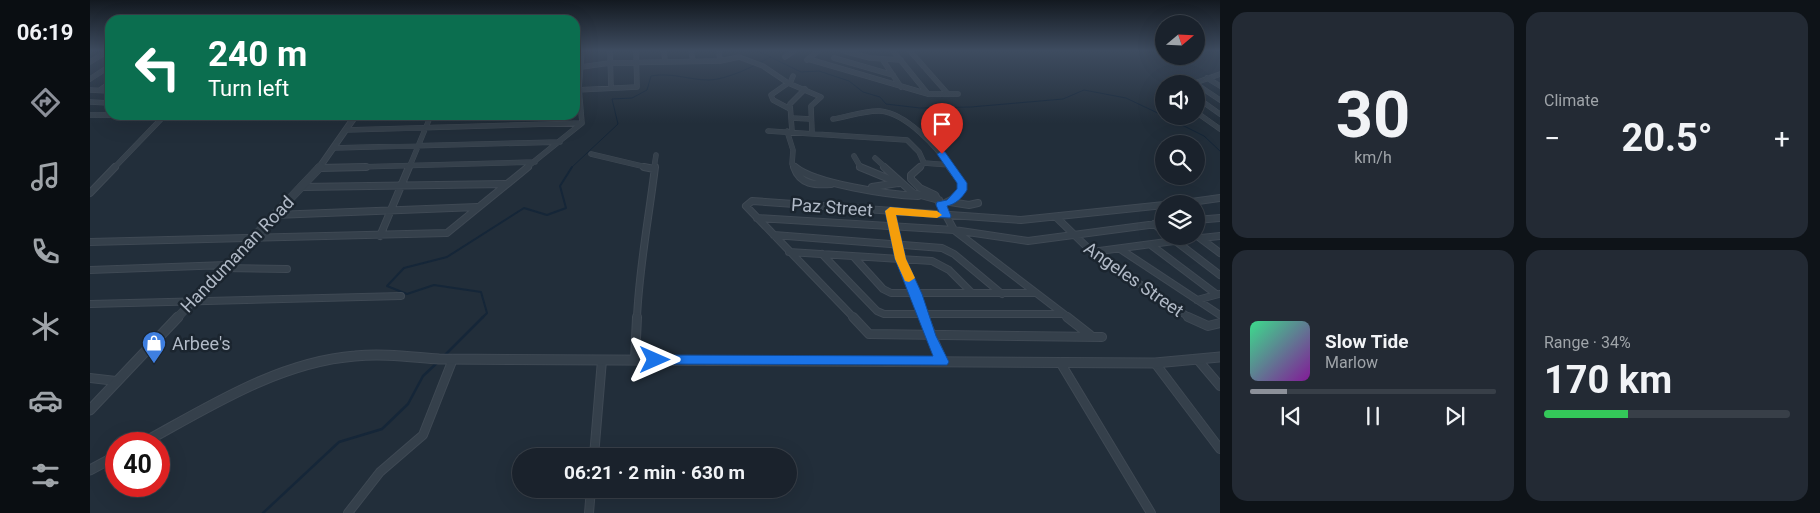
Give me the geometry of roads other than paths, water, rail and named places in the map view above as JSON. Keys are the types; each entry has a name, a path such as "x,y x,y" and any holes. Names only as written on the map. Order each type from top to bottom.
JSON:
{"street":[{"path":"610,75 611,88"},
{"path":"580,90 637,87 636,75"},
{"path":"776,75 788,83 821,97 812,106 812,132"},
{"path":"862,75 928,94 958,94"},
{"path":"893,75 902,87"},
{"path":"913,75 928,94"},
{"path":"931,75 948,94"},
{"path":"1207,78 1217,75"},
{"path":"790,109 771,98 771,95 788,83 793,76"},
{"path":"1207,78 1220,86"},
{"path":"99,90 105,86"},
{"path":"805,89 793,100 790,109 789,131 794,167 800,179 811,185 838,183"},
{"path":"90,90 105,90"},
{"path":"1205,90 1220,100"},
{"path":"90,102 105,103"},
{"path":"1205,104 1220,114"},
{"path":"835,134 832,117 868,112 888,112 902,117 925,138 936,145 962,183 962,190 950,202"},
{"path":"90,115 105,115"},
{"path":"580,116 582,123"},
{"path":"790,118 811,119"},
{"path":"1205,118 1220,129"},
{"path":"90,193 160,120"},
{"name":"Handumanan Road","path":"90,410 224,266 302,187 319,168 353,120"},
{"path":"380,236 403,186 429,120"},
{"path":"346,130 426,126 582,123"},
{"path":"90,242 445,234 582,123"},
{"path":"768,131 925,138"},
{"path":"904,138 919,152 924,163"},
{"path":"333,148 560,142"},
{"path":"591,154 654,169"},
{"path":"635,360 639,274 645,248 656,155"},
{"path":"854,156 861,168 900,184 918,196"},
{"path":"875,158 900,184"},
{"path":"319,168 535,162"},
{"path":"950,165 924,163 911,175 911,179 920,188 935,194 954,230 1090,335"},
{"path":"794,167 838,183 918,196 940,202 969,205 978,203"},
{"path":"302,187 505,184"},
{"path":"866,188 900,184"},
{"path":"1205,200 1220,198"},
{"name":"Paz Street","path":"757,218 746,206 748,202 1020,220 1155,207"},
{"path":"275,214 477,207"},
{"path":"890,211 900,259 916,294 930,336 943,362"},
{"name":"Angeles Street","path":"1056,217 1071,234 1092,252 1196,322 1208,326 1220,324"},
{"path":"757,218 954,230 1028,240 1154,224"},
{"path":"757,218 869,334 930,336 1090,335 1102,337"},
{"path":"1205,219 1220,218"},
{"path":"774,236 942,248 954,254 1002,294"},
{"path":"1205,237 1220,236"},
{"path":"1205,242 1220,253"},
{"path":"1092,252 1155,244"},
{"path":"1151,245 1218,294"},
{"path":"1181,245 1220,274"},
{"path":"1120,249 1220,315"},
{"path":"789,252 854,258 932,261 949,270 971,292"},
{"path":"822,254 877,311 890,315 1061,314"},
{"path":"854,258 887,292 916,294 971,292 1002,294 1036,293"},
{"path":"90,270 224,266 287,269"},
{"path":"1197,300 1218,294"},
{"path":"90,304 401,296"},
{"path":"164,432 233,397 300,367 342,357 370,354 438,359 1155,363 1220,357"},
{"path":"348,513 375,476 423,435 452,359"},
{"path":"595,448 602,360"},
{"path":"1198,360 1220,386"},
{"path":"1060,362 1151,513"},
{"path":"1155,363 1220,449"},
{"path":"90,378 116,381"},
{"path":"90,470 105,462"},
{"path":"589,513 590,498"}],"waterway":[{"path":"572,167 618,124 612,99 632,98 647,90 651,76 666,75 709,80 732,75"},
{"path":"831,75 849,81 863,92 880,97 886,104 920,108 971,107 1063,99 1084,90 1126,98 1204,136 1220,151"},
{"path":"445,355 487,313 481,292 434,285 407,294 387,286 404,268 447,257 524,208 547,215 566,208 560,186 572,167"},
{"path":"263,513 339,442 382,429 408,404 423,376 438,362"}],"place":[{"name":"Arbee's","path":"154,364"}]}
